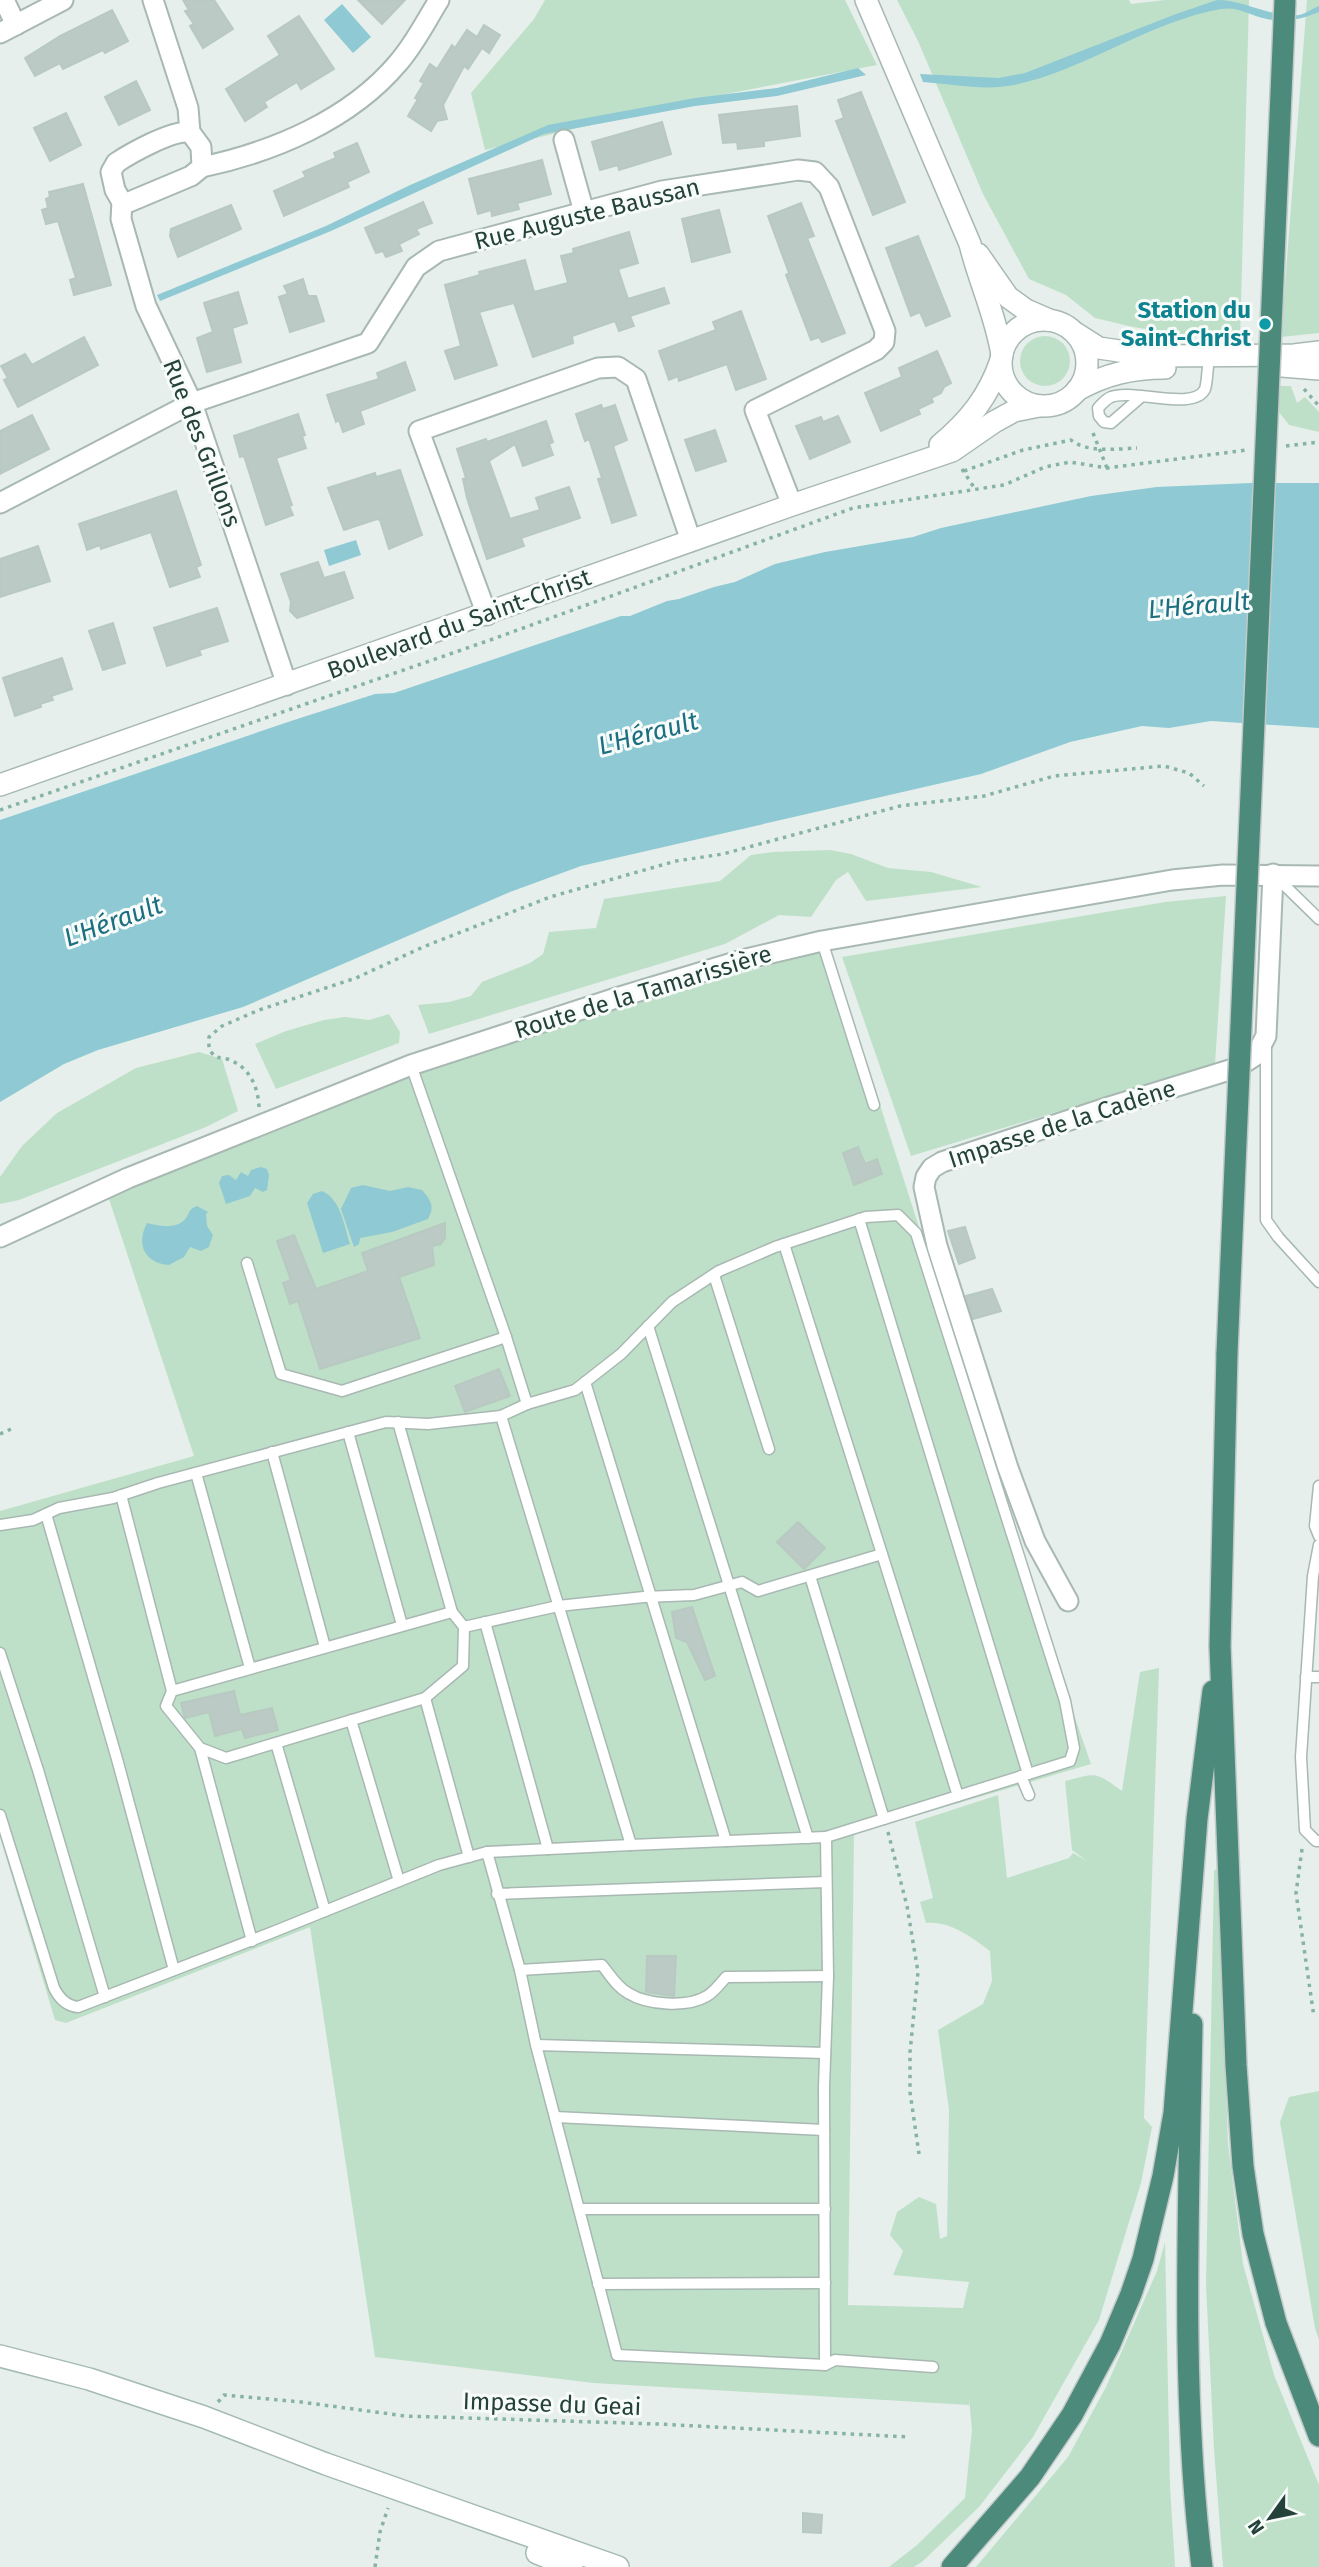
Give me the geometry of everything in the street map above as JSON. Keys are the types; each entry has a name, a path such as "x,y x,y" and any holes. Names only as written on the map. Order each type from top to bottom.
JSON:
{"highway":[{"path":"1285,0 1227,1353 1220,1646 1243,2166 1253,2234 1276,2323 1319,2436"},
{"path":"952,2567 1030,2477 1072,2414 1110,2344 1143,2259 1163,2176 1174,2113 1197,1819 1208,1719 1220,1646"},
{"path":"1197,1819 1189,2317 1192,2447 1202,2567"}],"street":[{"path":"4,0 8,29 63,0"},
{"path":"153,0 188,108 190,132 201,148 202,167"},
{"path":"122,202 129,202 191,176 202,167 243,158 327,122 366,93 399,63 439,0"},
{"path":"866,0 970,244 998,332 1003,373 1016,395 1039,406 1054,405 1067,400 1085,377 1087,362 1084,347 1077,334"},
{"name":"Rue des Grillons","path":"190,132 181,131 116,163 112,177 122,202 121,219 146,306 192,403 287,685"},
{"path":"564,140 584,212"},
{"name":"Rue Auguste Baussan","path":"0,503 192,403 368,343 416,267 439,251 662,191 798,170 814,172 829,187 885,331 884,342 876,349 755,410 792,505"},
{"path":"970,244 1009,297 1026,310 1064,325 1099,348 1153,356 1294,355 1319,352"},
{"path":"1002,358 1006,343 1014,332 1024,324 1049,320"},
{"name":"Boulevard du Saint-Christ","path":"919,463 965,423 981,403 994,381 1002,358"},
{"path":"1077,390 1100,377 1121,371 1294,366 1319,369"},
{"path":"486,615 419,431 598,368 618,367 636,379 691,541"},
{"name":"Boulevard du Saint-Christ","path":"0,785 952,451 1014,411 1039,406"},
{"path":"1266,1036 1273,874"},
{"name":"Route de la Tamarissière","path":"0,1237 128,1178 411,1065 742,960 822,940 1172,880 1273,874 1319,876"},
{"name":"Impasse de la Cadène","path":"1068,1601 1035,1541 1001,1449 937,1246 924,1187 926,1177 932,1168 942,1162 1236,1068 1256,1055 1266,1036"},
{"path":"0,2356 89,2379 204,2417 326,2464 572,2567"},
{"path":"326,2464 618,2567"}],"lane":[{"path":"1142,396 1188,399 1200,394 1205,388 1208,367"},
{"path":"1273,874 1319,919"},
{"path":"822,940 874,1105"},
{"path":"1266,1036 1266,1220 1319,1282"},
{"path":"411,1065 506,1336 527,1404"},
{"path":"0,1525 33,1520 59,1508 121,1495 386,1422 428,1424 501,1416 527,1404 575,1390 621,1354 672,1302 714,1275 784,1244 866,1216 898,1215 916,1233 1065,1701 1074,1748 1070,1761 826,1837 486,1852 439,1865 78,2007 70,2006 58,1996 0,1815"},
{"path":"859,1219 1029,1795"},
{"path":"784,1244 958,1796"},
{"path":"247,1264 281,1374 342,1391 506,1336"},
{"path":"714,1275 769,1449"},
{"path":"648,1326 808,1838"},
{"path":"585,1382 726,1841"},
{"path":"501,1416 631,1845"},
{"path":"200,1748 226,1758 425,1698 463,1666 464,1626 452,1612 398,1422"},
{"path":"348,1432 402,1626"},
{"path":"272,1452 325,1647"},
{"path":"196,1473 250,1668"},
{"path":"1319,1486 1315,1525 1319,1536"},
{"path":"121,1495 172,1691 166,1706 200,1748 251,1941"},
{"path":"46,1514 117,1759 174,1970"},
{"path":"1319,1545 1313,1576 1301,1757 1305,1830 1319,1841"},
{"path":"464,1626 558,1606 694,1595 742,1582 758,1591 883,1554"},
{"path":"810,1576 884,1819"},
{"path":"172,1691 452,1612"},
{"path":"485,1622 548,1849"},
{"path":"0,1653 38,1770 105,1997"},
{"path":"1306,1677 1319,1677"},
{"path":"425,1698 468,1857"},
{"path":"351,1720 399,1881"},
{"path":"276,1743 325,1911"},
{"path":"825,2365 824,2130 828,1976 826,1837"},
{"path":"486,1852 520,1970 536,2045 617,2354 825,2365 835,2360 933,2367"},
{"path":"497,1894 826,1882"},
{"path":"520,1970 602,1965 613,1980 629,1994 669,2004 690,2004 709,1995 726,1978 828,1976"},
{"path":"536,2045 825,2053"},
{"path":"555,2117 824,2130"},
{"path":"579,2209 825,2209"},
{"path":"598,2284 825,2283"}],"path":[{"path":"1090,425 1107,468"},
{"path":"964,471 1049,443 1071,440 1079,446 1138,448"},
{"path":"1281,446 1319,442"},
{"path":"0,810 493,639 853,508 1004,485 1045,467 1070,462 1107,468 1256,449"},
{"path":"952,451 975,490"},
{"path":"260,1118 258,1093 249,1072 230,1060 215,1057 209,1051 209,1037 222,1026 259,1010 356,978 423,947 550,897 676,862 723,854 900,806 984,796 1054,776 1164,766 1189,773 1204,786"},
{"path":"0,1434 11,1429"},
{"path":"884,1819 907,1906 918,1972 910,2052 910,2092 919,2154"},
{"path":"1305,1830 1296,1893 1314,2017"},
{"name":"Impasse du Geai","path":"204,2417 225,2395 405,2416 657,2424 909,2437"},
{"path":"375,2567 380,2532 393,2492"}],"green space":[{"path":"545,0 845,0 877,65 710,97 485,150 471,93 534,19"},
{"path":"897,0 1129,0 1131,4 1165,0 1249,0 1240,343 1133,327 1095,318 1066,295 1029,279 983,194 918,41"},
{"path":"1307,0 1319,0 1319,333 1281,337"},
{"path":"1045,336 1062,344 1070,361 1062,378 1045,386 1028,378 1020,361 1028,344"},
{"path":"1278,386 1291,386 1297,403 1305,397 1319,412 1319,432 1289,425 1276,408"},
{"path":"830,850 851,854 888,868 931,872 982,887 866,901 848,872 836,880 811,917 779,915 725,944 429,1034 418,1005 449,1002 471,996 482,982 530,963 543,954 549,932 596,928 604,899 720,881 751,855"},
{"path":"1226,896 1215,1064 911,1156 842,957 1165,902"},
{"path":"830,948 918,1224 1010,1530 1091,1764 854,1834 848,2305 963,2308 969,2282 893,2275 903,2251 890,2235 897,2212 919,2197 936,2204 940,2239 947,2236 949,2110 938,2030 983,2004 992,1981 990,1951 952,1927 926,1923 920,1902 933,1898 915,1822 998,1795 1007,1878 1069,1858 1073,1853 1087,1861 1072,1850 1065,1781 1091,1775 1101,1777 1122,1791 1140,1672 1159,1668 1144,2118 1152,2127 1141,2183 1099,2320 1033,2437 979,2507 914,2567 889,2567 917,2545 965,2498 972,2430 969,2399 969,2405 594,2383 375,2357 310,1927 66,2023 55,2020 0,1837 0,1511 194,1456 107,1193 427,1064"},
{"path":"389,1014 400,1032 399,1043 276,1089 255,1044 324,1020 345,1017 369,1020"},
{"path":"199,1052 222,1059 238,1111 206,1127 19,1200 0,1204 0,1177 22,1146 57,1113 136,1068"},
{"path":"1219,1866 1228,2144 1243,2264 1274,2375 1319,2485 1319,2567 1223,2567 1206,2285 1214,1871"},
{"path":"1319,2091 1319,2340 1280,2122 1289,2097"},
{"path":"1165,2242 1170,2486 1175,2567 976,2567 1068,2457 1106,2387 1157,2271"}],"water":[{"path":"1217,0 1278,14 1301,14 1319,6 1319,12 1280,21 1227,8 1194,15 1066,69 1003,87 923,82 920,74 999,78 1025,73"},
{"path":"342,4 371,37 353,53 324,20"},
{"path":"858,68 866,75 777,96 695,106 544,134 331,231 160,301 157,295 326,226 408,186 548,125 695,98 777,88"},
{"name":"L'Hérault","path":"1319,483 1319,728 1211,721 1169,728 1142,726 1070,742 981,774 581,866 510,892 243,1007 98,1050 64,1064 0,1102 0,820 291,721 375,694 394,693 621,616 630,616 667,601 735,582 775,564 825,552 913,537 941,528 1091,496 1157,487"},
{"path":"356,540 361,555 329,566 324,550"},
{"path":"261,1167 267,1169 269,1175 267,1190 263,1192 255,1188 250,1196 226,1204 219,1183 222,1176 229,1175 236,1180 241,1172 248,1176 251,1170"},
{"path":"363,1185 390,1191 408,1187 422,1190 431,1204 430,1215 428,1219 392,1232 360,1238 359,1244 354,1247 341,1209 351,1188"},
{"path":"322,1191 334,1200 338,1207 350,1244 323,1253 307,1203 313,1194"},
{"path":"197,1206 208,1212 207,1226 213,1235 209,1247 201,1251 190,1247 184,1257 169,1265 153,1261 144,1251 143,1245 142,1238 147,1223 173,1226 182,1222"}],"building":[{"path":"183,0 214,0 233,29 203,48 190,26 194,24 185,11 189,10"},
{"path":"358,0 405,0 382,24"},
{"path":"112,10 128,41 63,69 60,63 35,76 25,58 60,36"},
{"path":"299,16 334,69 301,89 297,82 264,102 267,107 245,121 226,89 280,55 268,36"},
{"path":"484,25 500,35 489,53 482,48 468,69 464,66 443,105 447,119 437,121 431,131 408,116 424,83 420,81 430,64 437,69 452,45 455,48 467,30 477,37"},
{"path":"136,81 150,110 119,125 105,97"},
{"path":"861,92 905,202 873,215 836,121 844,118 838,100"},
{"path":"797,106 800,136 764,141 764,146 738,149 737,142 723,143 719,115"},
{"path":"66,113 81,145 50,161 34,128"},
{"path":"662,122 671,154 619,170 618,165 600,170 592,142"},
{"path":"357,143 369,172 347,182 349,187 284,216 274,191 306,177 303,172 336,158 334,153"},
{"path":"542,160 551,194 517,203 519,209 492,216 491,210 478,214 469,179"},
{"path":"83,184 111,285 74,295 70,280 76,278 58,221 46,224 42,210 48,208 46,199 50,197 49,192"},
{"path":"423,202 432,223 416,229 419,234 399,244 402,251 386,257 383,251 376,253 365,228"},
{"path":"801,203 814,236 807,238 845,333 822,342 819,337 811,340 786,275 789,273 768,216"},
{"path":"231,205 241,229 178,257 170,236 171,229"},
{"path":"719,210 730,252 692,262 682,219"},
{"path":"629,232 638,263 618,269 628,299 664,288 669,303 630,316 634,326 619,331 615,321 572,336 573,343 533,357 514,303 479,312 497,365 455,379 445,351 461,346 445,285 480,275 479,272 525,260 534,292 568,283 561,256 574,253 573,249"},
{"path":"918,236 950,316 926,326 920,312 911,316 886,248"},
{"path":"303,279 308,296 316,296 324,321 290,332 279,297 288,294 284,286"},
{"path":"238,292 247,323 232,328 241,362 207,372 197,338 213,332 204,303"},
{"path":"741,311 766,379 736,390 727,364 679,381 678,376 669,380 659,351 716,330 713,322"},
{"path":"84,337 98,365 18,407 4,380 8,378 1,366 25,354 32,365"},
{"path":"937,351 951,383 931,398 933,402 918,409 920,414 881,431 865,393 902,377 899,368"},
{"path":"405,362 415,390 360,411 364,424 343,432 339,420 336,422 327,395 379,379 377,373"},
{"path":"601,405 603,409 615,405 627,440 613,446 636,515 612,523 598,479 602,478 589,439 585,441 576,414"},
{"path":"298,414 306,448 276,458 293,515 266,525 244,456 240,457 234,436"},
{"path":"32,415 49,449 0,474 0,431"},
{"path":"838,416 850,442 810,459 796,426 821,417 823,422"},
{"path":"546,421 553,442 549,444 553,455 523,466 515,444 489,461 510,519 540,510 536,498 569,487 580,518 521,538 524,546 487,559 467,498 463,479 466,478 457,449 486,439 487,442"},
{"path":"715,430 726,461 696,471 685,440"},
{"path":"400,470 422,535 389,549 380,520 344,530 328,488 375,473 376,477"},
{"path":"176,491 201,565 196,567 200,577 170,587 151,532 101,549 100,545 87,550 79,524"},
{"path":"38,546 50,581 0,597 0,559"},
{"path":"318,562 324,578 344,572 353,598 297,618 290,611 291,602 281,574"},
{"path":"217,608 228,641 199,650 201,655 167,666 154,628"},
{"path":"113,623 125,663 103,670 89,631"},
{"path":"62,658 72,689 51,696 53,700 40,704 41,707 15,716 3,678"},
{"path":"858,1147 865,1164 877,1159 882,1174 854,1185 843,1153"},
{"path":"445,1223 445,1238 441,1244 432,1246 434,1265 399,1277 420,1338 320,1369 298,1301 290,1304 283,1283 291,1280 277,1241 294,1235 316,1289 368,1271 362,1253"},
{"path":"965,1227 975,1258 959,1264 948,1231"},
{"path":"992,1289 1001,1311 973,1319 966,1296"},
{"path":"499,1369 510,1396 465,1412 455,1386"},
{"path":"798,1522 825,1548 804,1569 777,1542"},
{"path":"692,1607 715,1676 705,1680 687,1642 676,1638 672,1612"},
{"path":"234,1691 240,1715 272,1708 278,1730 245,1738 242,1729 215,1736 209,1712 185,1718 181,1703"},
{"path":"647,1956 676,1956 674,1996 646,1992"},
{"path":"803,2513 822,2515 821,2533 803,2532"}],"place":[{"name":"Station du Saint-Christ","path":"1265,324"}]}
